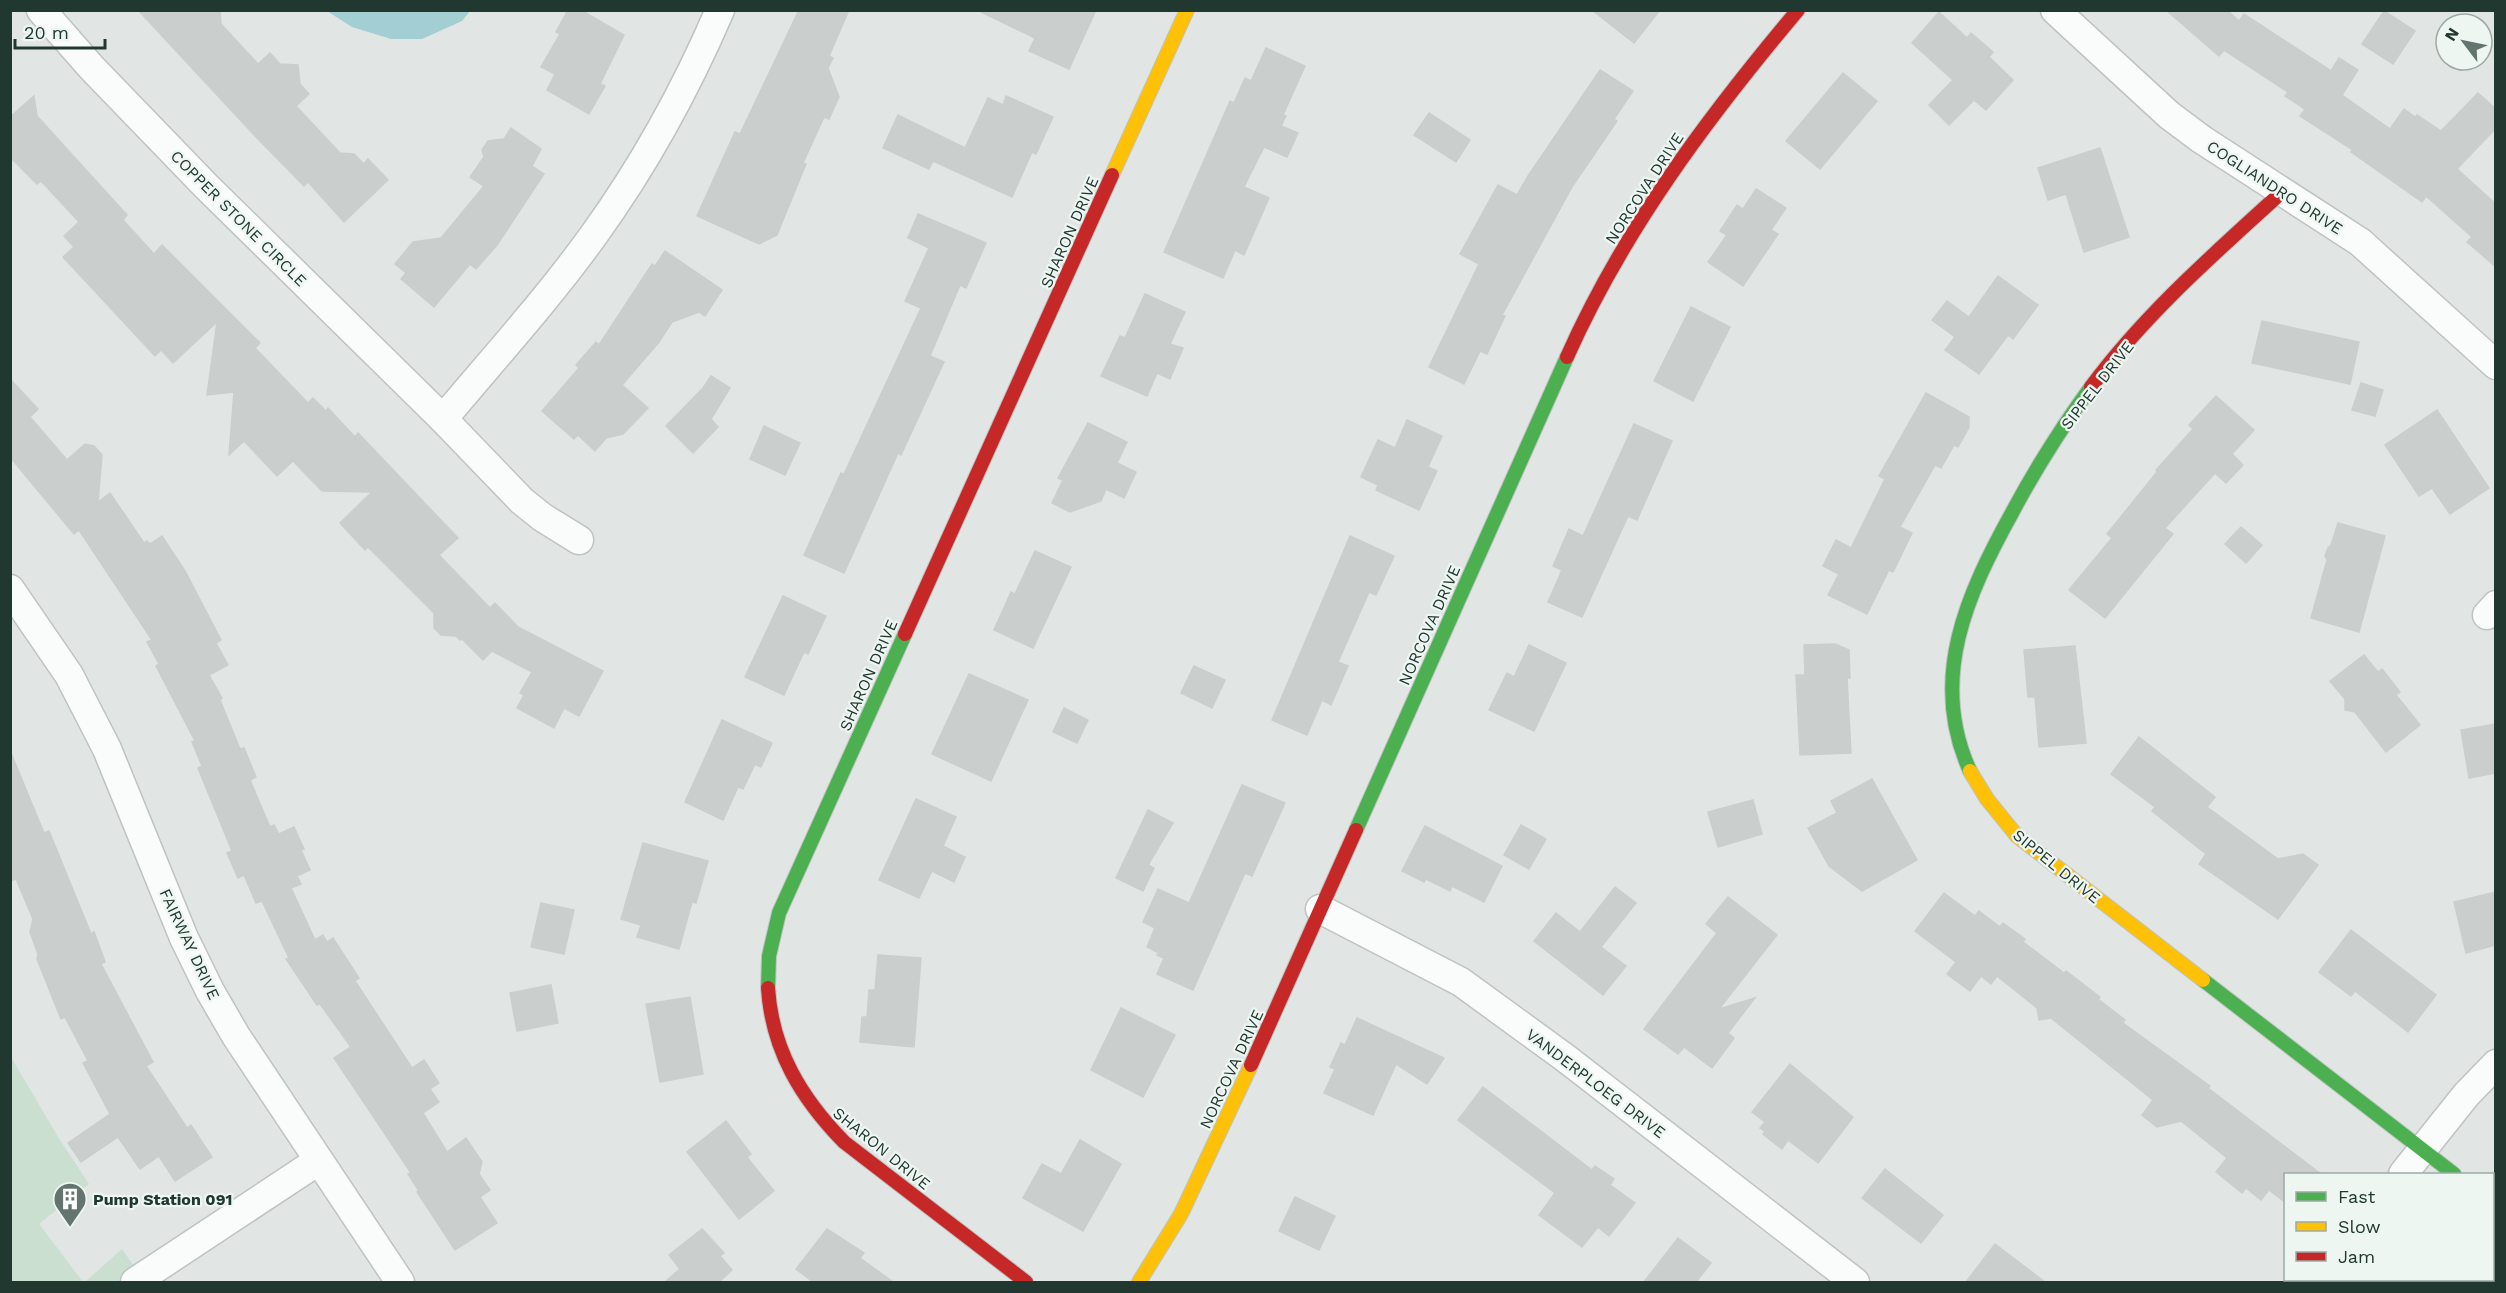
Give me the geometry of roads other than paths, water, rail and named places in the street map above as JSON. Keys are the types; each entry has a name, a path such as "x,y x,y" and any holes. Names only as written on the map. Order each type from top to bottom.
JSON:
{"street":[{"name":"COPPER STONE CIRCLE","path":"40,10 91,67 206,186 522,501 542,517 579,540"},
{"path":"442,419 506,345 593,236 672,109 720,10"},
{"name":"SHARON DRIVE","path":"1026,1282 844,1142 821,1119 803,1096 783,1060 771,1020 768,960 779,913 1188,10"},
{"name":"NORCOVA DRIVE","path":"1139,1282 1181,1214 1243,1084 1586,315 1636,226 1702,129 1743,74 1798,10"},
{"name":"COGLIANDRO DRIVE","path":"2055,10 2169,115 2201,139 2360,242 2496,365"},
{"name":"SIPPEL DRIVE","path":"2282,192 2177,291 2109,365 2035,471 1968,600 1955,641 1951,691 1955,728 1966,760 1988,802 2017,836 2421,1151 2453,1173"},
{"name":"FAIRWAY DRIVE","path":"10,589 64,668 107,749 184,938 210,991 236,1036 400,1282"},
{"name":"VANDERPLOEG DRIVE","path":"1320,909 1461,982 1564,1057 1855,1282"},
{"path":"2404,1173 2466,1095 2496,1064"},
{"path":"135,1282 318,1161"}],"water":[{"path":"327,11 470,11 462,21 422,39 391,39 352,27"}],"place":[{"name":"Pump Station 091","path":"70,1228"}]}
